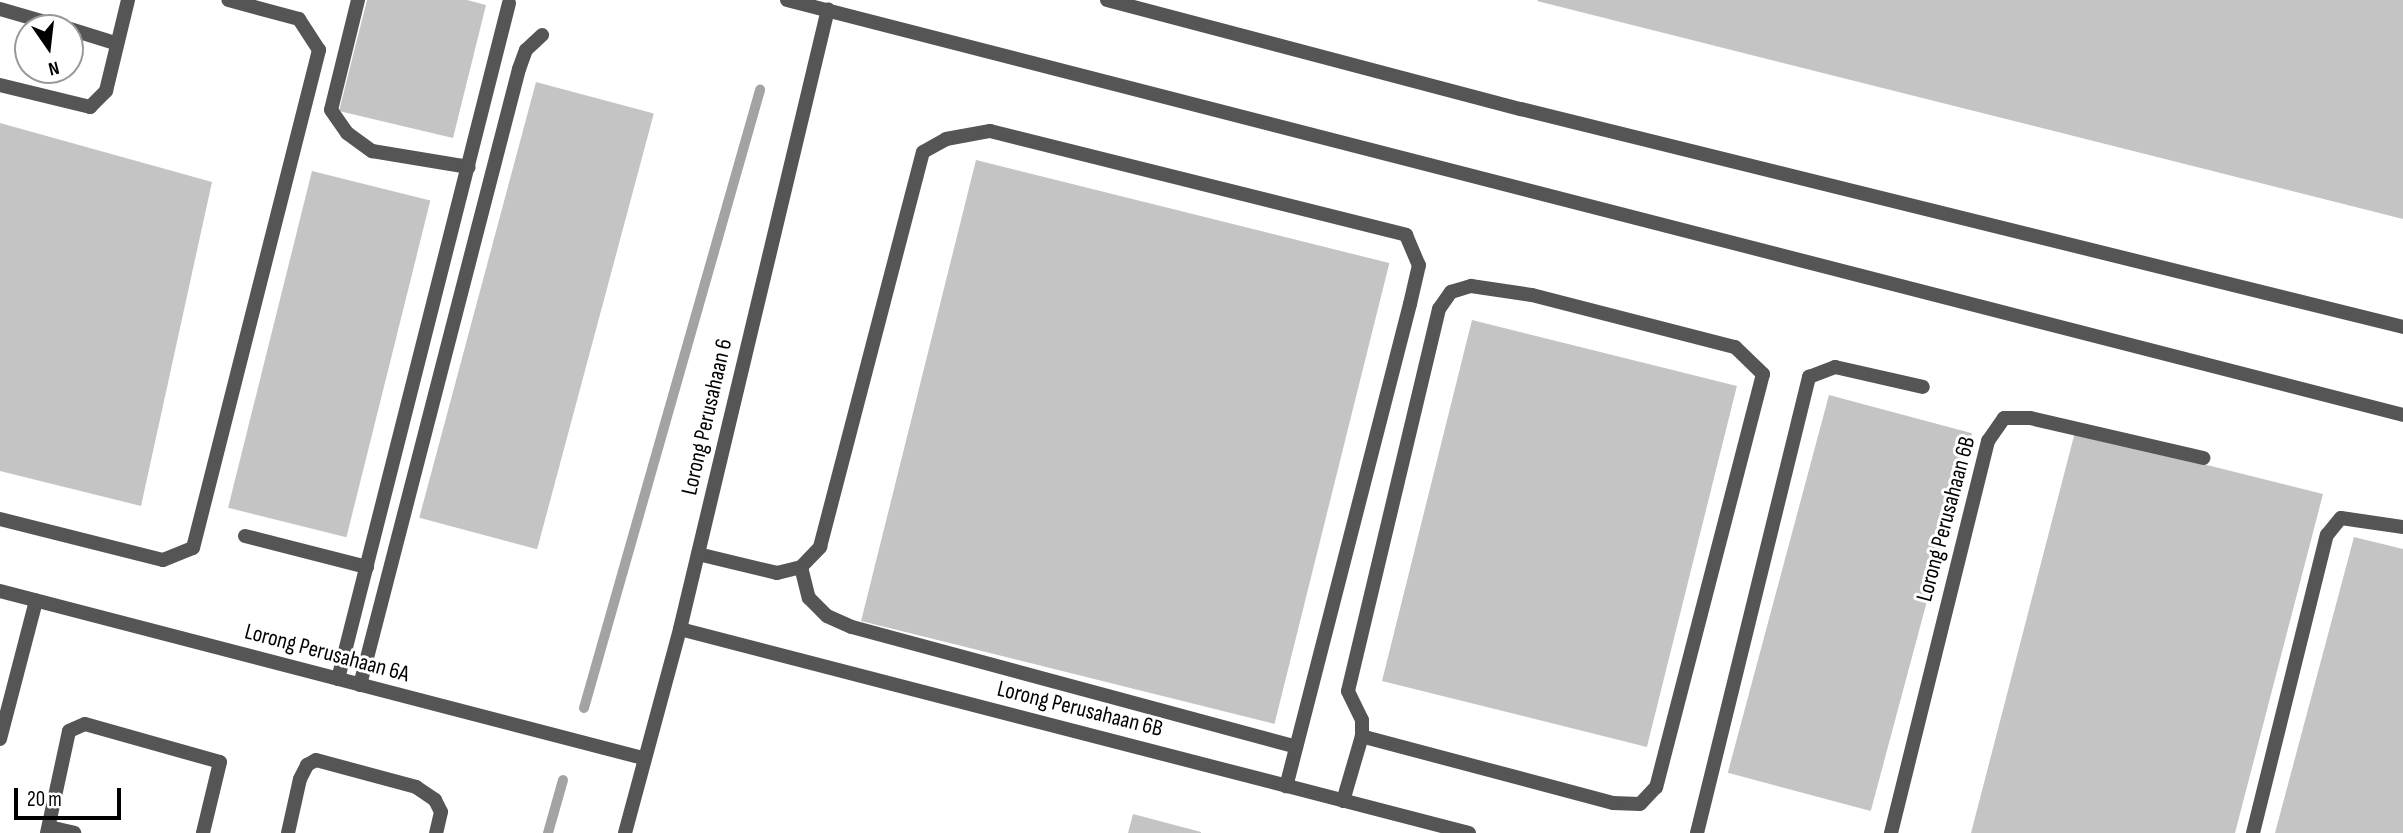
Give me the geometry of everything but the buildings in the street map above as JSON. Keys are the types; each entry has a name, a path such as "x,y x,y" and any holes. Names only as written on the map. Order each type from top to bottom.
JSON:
{"street":[{"path":"0,85 90,107 106,91 115,43 128,0"},
{"path":"0,519 163,560 193,548 318,50 299,19 228,0"},
{"path":"358,0 331,110 346,133 372,150 469,167"},
{"path":"787,0 829,5 2403,415"},
{"path":"1107,0 1521,109 2403,327"},
{"path":"338,679 509,3"},
{"name":"Lorong Perusahaan 6","path":"625,833 643,758 680,629 829,5"},
{"path":"0,9 17,14"},
{"path":"84,34 115,43"},
{"path":"360,685 519,69 526,50 542,35"},
{"path":"698,554 777,573 801,567 820,547 923,152 946,139 990,131 1406,235 1419,265 1286,786"},
{"path":"1343,801 1362,736 1362,720 1348,691 1439,309 1451,292 1472,286 1532,295 1735,347 1763,374 1656,787 1640,804 1613,803 1362,736"},
{"path":"1697,833 1809,377 1835,367 1923,387"},
{"name":"Lorong Perusahaan 6B","path":"1891,833 1987,441 2004,418 2031,418 2203,457"},
{"path":"2253,833 2327,535 2341,518 2403,527"},
{"path":"245,536 367,567"},
{"path":"801,567 809,598 827,616 852,627 1296,747"},
{"name":"Lorong Perusahaan 6A","path":"0,591 643,758"},
{"path":"0,739 6,691 36,601"},
{"name":"Lorong Perusahaan 6B","path":"680,629 1469,833"},
{"path":"74,833 48,830 69,731 85,724 220,762 204,833"},
{"path":"288,833 300,779 316,760 416,787 435,800 441,812 436,833"}],"waterway":[{"path":"584,708 760,90"},
{"path":"548,833 563,780"}]}
